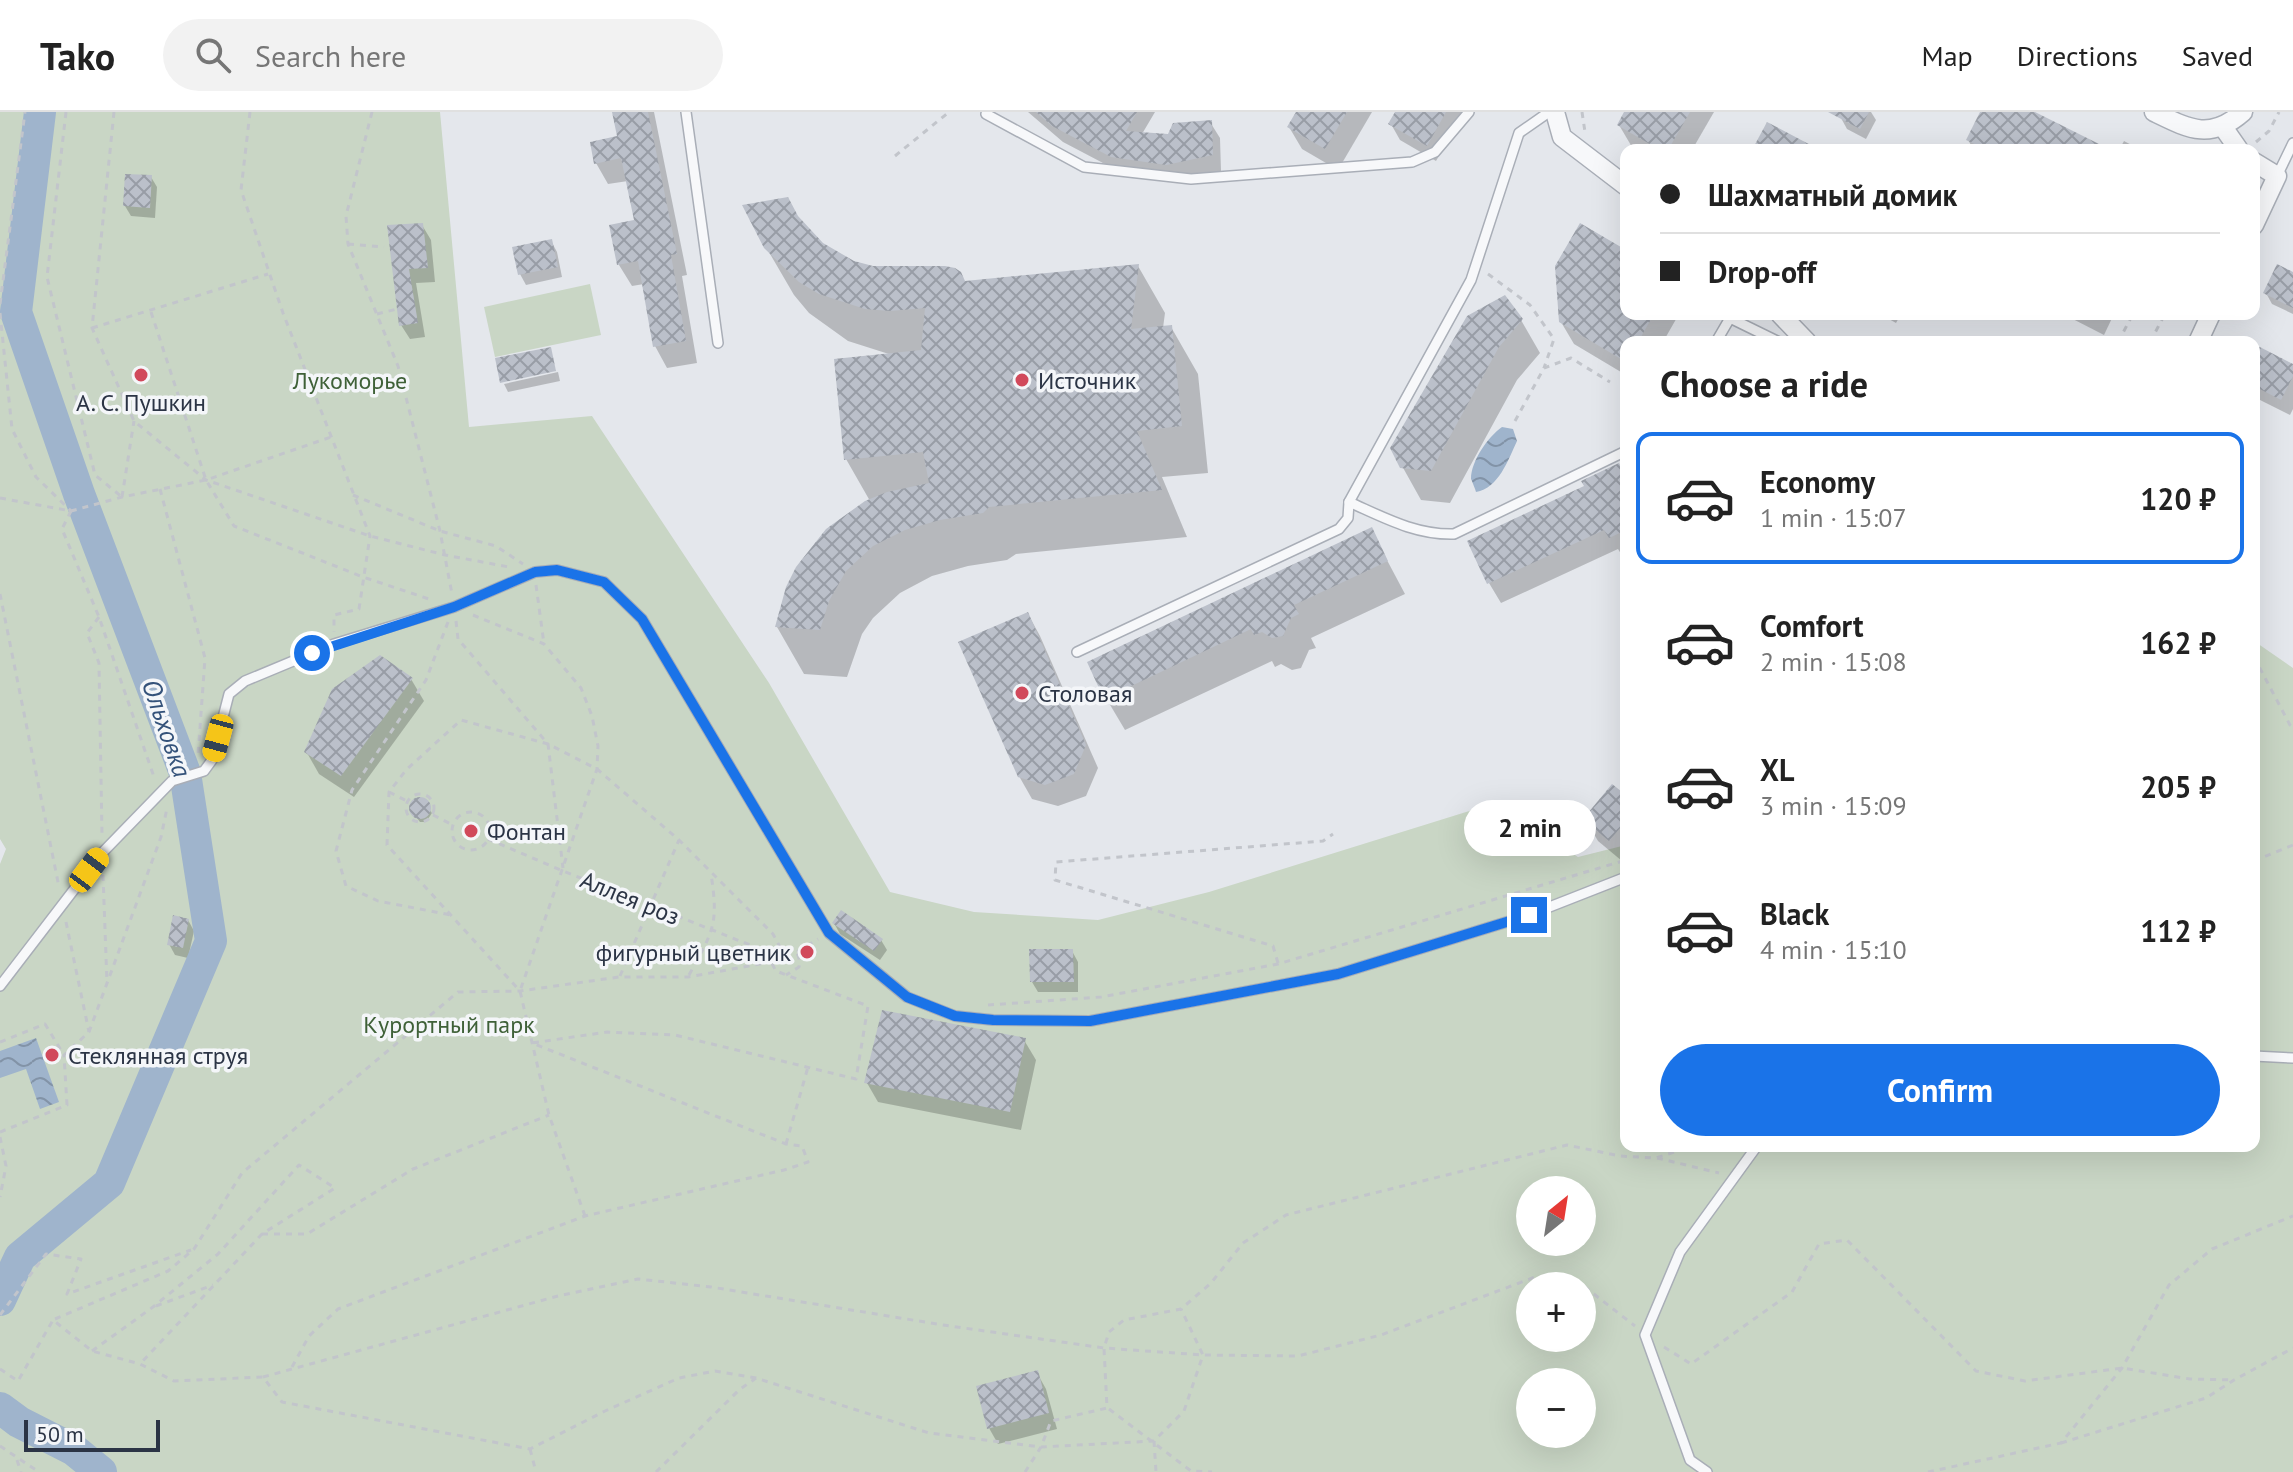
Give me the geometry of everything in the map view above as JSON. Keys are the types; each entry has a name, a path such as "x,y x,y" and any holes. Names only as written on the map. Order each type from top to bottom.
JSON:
{"street":[{"path":"1555,112 1562,137 1620,181"},
{"path":"2154,112 2201,131 2223,127 2243,112"},
{"path":"2223,127 2235,144"},
{"path":"2260,166 2277,176 2260,212"},
{"path":"1785,320 1798,336"}],"lane":[{"path":"686,112 718,343"},
{"path":"986,114 1084,167 1191,179 1412,162 1435,152 1469,112"},
{"path":"1077,652 1339,529 1348,518 1349,502 1471,280 1519,133 1549,112"},
{"path":"2277,176 2293,143"},
{"path":"1734,320 1767,336"},
{"path":"1349,502 1400,526 1435,534 1454,534 1620,454"},
{"path":"0,986 102,853 172,781 204,771 212,760 229,694 245,681 334,644 454,607 535,572 557,570 604,582 642,619 829,933 907,997 955,1016 993,1020 1090,1021 1338,974 1529,915 1620,879"},
{"path":"2260,1056 2293,1058"},
{"path":"1707,1472 1690,1460 1645,1335 1680,1252 1753,1152"}],"path":[{"path":"0,304 25,112"},
{"path":"66,112 47,277 95,475 122,497"},
{"path":"114,112 92,328 134,421 206,480 370,536 445,555 535,572"},
{"path":"250,112 241,190 269,274 370,536 359,609 334,615 334,644"},
{"path":"372,112 346,216 348,244 398,366 440,531 458,639 548,744 563,871"},
{"path":"895,156 949,112"},
{"path":"2254,144 2269,131 2279,112"},
{"path":"348,244 384,247"},
{"path":"1476,266 1530,305 1554,339 1544,368 1515,421"},
{"path":"92,328 269,274"},
{"path":"377,314 397,309"},
{"path":"151,312 206,480 234,526 363,577 454,607 544,644 581,688 592,716 598,746 597,769 520,991"},
{"path":"0,313 12,429 36,477 71,511"},
{"path":"1544,368 1571,358 1610,382"},
{"path":"122,497 134,421"},
{"path":"0,498 71,511 206,480 331,437"},
{"path":"160,489 205,658 196,773"},
{"path":"353,495 440,531 496,546 535,572 544,644"},
{"path":"64,1055 89,1032 107,988 161,837 172,781 154,777 99,617 62,529 71,511"},
{"path":"0,594 89,1032"},
{"path":"451,915 378,901 346,886 336,851 352,790 426,680 454,607"},
{"path":"99,617 87,633 99,663 107,988"},
{"path":"2260,668 2293,727"},
{"path":"585,1216 549,1115 520,991 387,845 389,792 406,770 461,720 548,744 597,769 679,840 773,934 780,947"},
{"path":"389,792 407,801"},
{"path":"424,794 433,803 433,815 428,820 416,822 407,814 407,801 412,796 424,794"},
{"name":"Аллея роз","path":"478,814 487,822 488,839 479,848 467,849 453,838 453,825 461,815 478,814"},
{"path":"433,815 453,825"},
{"path":"1278,964 1273,946 1055,880 1056,862 1323,841 1333,834"},
{"name":"Аллея роз","path":"488,839 773,954"},
{"path":"619,977 679,840"},
{"path":"2260,859 2293,845"},
{"path":"985,1005 1101,997 1278,964 1620,862"},
{"path":"688,977 713,931 716,904 711,874"},
{"path":"797,952 829,933"},
{"path":"532,1043 607,1032 675,1035 856,1079 868,1006 786,975 776,971 771,962 773,954 780,947 789,947 797,952 800,959 799,967 786,975"},
{"path":"0,1369 18,1381 53,1320 168,1271 194,1249 242,1173 458,992 520,991 619,977 688,977 771,962"},
{"path":"0,1042 45,1024 64,1055 67,1105 0,1134 6,1166 0,1197"},
{"path":"292,1367 309,1336 338,1309 585,1216 808,1162 802,1146 786,1144 532,1043"},
{"path":"786,1144 808,1066"},
{"path":"262,1234 307,1234 413,1169 549,1115"},
{"path":"1107,1408 1104,1348 1109,1332 1124,1320 1181,1309 1211,1283 1243,1243 1286,1215 1567,1145 1620,1156 1656,1158 1735,1177"},
{"path":"1656,1158 1674,1152"},
{"path":"92,1351 218,1254 299,1165 335,1188 262,1234 140,1364"},
{"path":"2061,1443 2122,1368 2169,1285 2212,1249 2293,1216"},
{"path":"53,1320 92,1351 140,1364 174,1381 263,1377 558,1296 638,1279 711,1287 1104,1348 1203,1355 1298,1356 1381,1335 1535,1277 1572,1277 1645,1335 1691,1364 1792,1292 1819,1244 1847,1240 1976,1371 2025,1381 2122,1368 2190,1379 2234,1380"},
{"path":"0,1315 2,1308 46,1254 81,1259 67,1294 194,1249"},
{"path":"153,1307 216,1284"},
{"path":"263,1377 282,1402 530,1449 679,1378 715,1371 756,1378 929,1433 1041,1447 1154,1441 1184,1411 1203,1355 1181,1309"},
{"path":"1928,1472 2061,1443 2206,1398 2293,1348"},
{"path":"656,1472 739,1390 756,1378"},
{"path":"1025,1472 1041,1447 1051,1421 1107,1408 1191,1471 1212,1472"},
{"path":"1154,1441 1156,1472"},
{"path":"0,1446 39,1472"},
{"path":"530,1449 536,1472"},
{"path":"17,1459 21,1472"}],"green space":[{"name":"Курортный парк","path":"0,112 440,112 469,427 592,416 769,683 890,892 974,912 1098,920 1209,892 1495,803 1578,857 1620,846 1620,1152 2260,1152 2260,645 2293,668 2293,1472 0,1472 0,864 6,849 0,839"},
{"path":"590,284 601,335 495,357 484,307"}],"water":[{"path":"1502,427 1513,429 1517,441 1497,479 1476,492 1471,479 1477,457"},
{"path":"36,1038 59,1102 40,1109 26,1069 0,1078 0,1051"}],"building":[{"path":"612,112 648,112 677,254 671,255 686,341 653,347 638,261 617,265 609,225 634,220 621,158 594,164 590,142 617,136"},
{"path":"1036,112 1137,112 1126,131 1168,134 1173,123 1212,120 1213,155 1166,165 1111,157 1052,126"},
{"path":"1296,112 1347,112 1325,149 1287,127"},
{"path":"1395,112 1446,112 1427,146 1388,124"},
{"path":"1624,112 1690,112 1671,144 1650,144 1617,125"},
{"path":"1828,112 1869,112 1860,129"},
{"path":"1980,112 2035,112 2099,144 1974,144 1966,140"},
{"path":"1767,122 1809,144 1755,144"},
{"path":"125,174 152,175 150,208 123,206"},
{"path":"788,197 798,216 823,243 854,261 873,266 945,266 961,272 965,281 1139,264 1131,329 1172,325 1182,426 1137,431 1162,490 989,507 983,513 905,530 873,546 846,571 829,601 820,630 775,627 786,587 796,567 826,529 865,501 887,492 929,483 923,452 844,460 834,359 921,350 925,308 890,311 865,309 819,294 799,282 764,248 742,205"},
{"path":"423,223 428,268 409,269 418,323 399,326 387,225"},
{"path":"1580,223 1620,246 1620,320 1651,320 1641,336 1620,336 1620,358 1559,322 1555,266"},
{"path":"552,239 558,267 518,275 512,247"},
{"path":"2277,264 2293,272 2293,308 2263,293"},
{"path":"1505,295 1523,319 1499,347 1431,471 1400,468 1390,448 1467,316"},
{"path":"551,347 556,371 500,383 495,358"},
{"path":"2260,347 2293,364 2293,376 2281,400 2260,389"},
{"path":"1619,463 1620,533 1609,538 1604,530 1487,584 1467,541 1584,486 1581,481"},
{"path":"1372,527 1388,561 1294,605 1299,614 1291,618 1283,636 1272,638 1262,632 1254,635 1251,629 1104,699 1087,662"},
{"name":"Столовая","path":"1028,612 1086,745 1074,774 1045,785 1018,777 958,642"},
{"path":"380,655 413,678 341,776 304,752 332,689"},
{"path":"1612,784 1620,790 1620,828 1609,841 1583,819"},
{"path":"420,797 428,800 431,808 428,816 420,819 412,816 409,808 412,800"},
{"path":"841,910 883,939 874,951 832,923"},
{"path":"173,915 189,919 183,948 167,945"},
{"path":"1029,949 1073,949 1074,982 1030,982"},
{"path":"882,1010 1026,1038 1010,1112 864,1083"},
{"path":"1038,1370 1049,1413 987,1429 976,1386"}],"waterway":[{"name":"Ольховка","path":"0,1300 20,1257 109,1183 211,941 185,773 79,494 16,312 40,112"},
{"name":"Ольховка","path":"0,1408 19,1422 74,1450 101,1472"}],"place":[{"name":"А. С. Пушкин","path":"141,375"},
{"name":"Источник","path":"1022,380"},
{"name":"Столовая","path":"1022,693"},
{"name":"Фонтан","path":"471,831"},
{"name":"фигурный цветник","path":"807,952"},
{"name":"Стеклянная струя","path":"52,1055"}],"route":[{"path":"312,653 454,607 535,572 557,570 604,582 642,619 829,933 907,997 955,1016 993,1020 1090,1021 1338,974 1529,915"}],"park label":[{"name":"Лукоморье","path":"350,380"}]}
